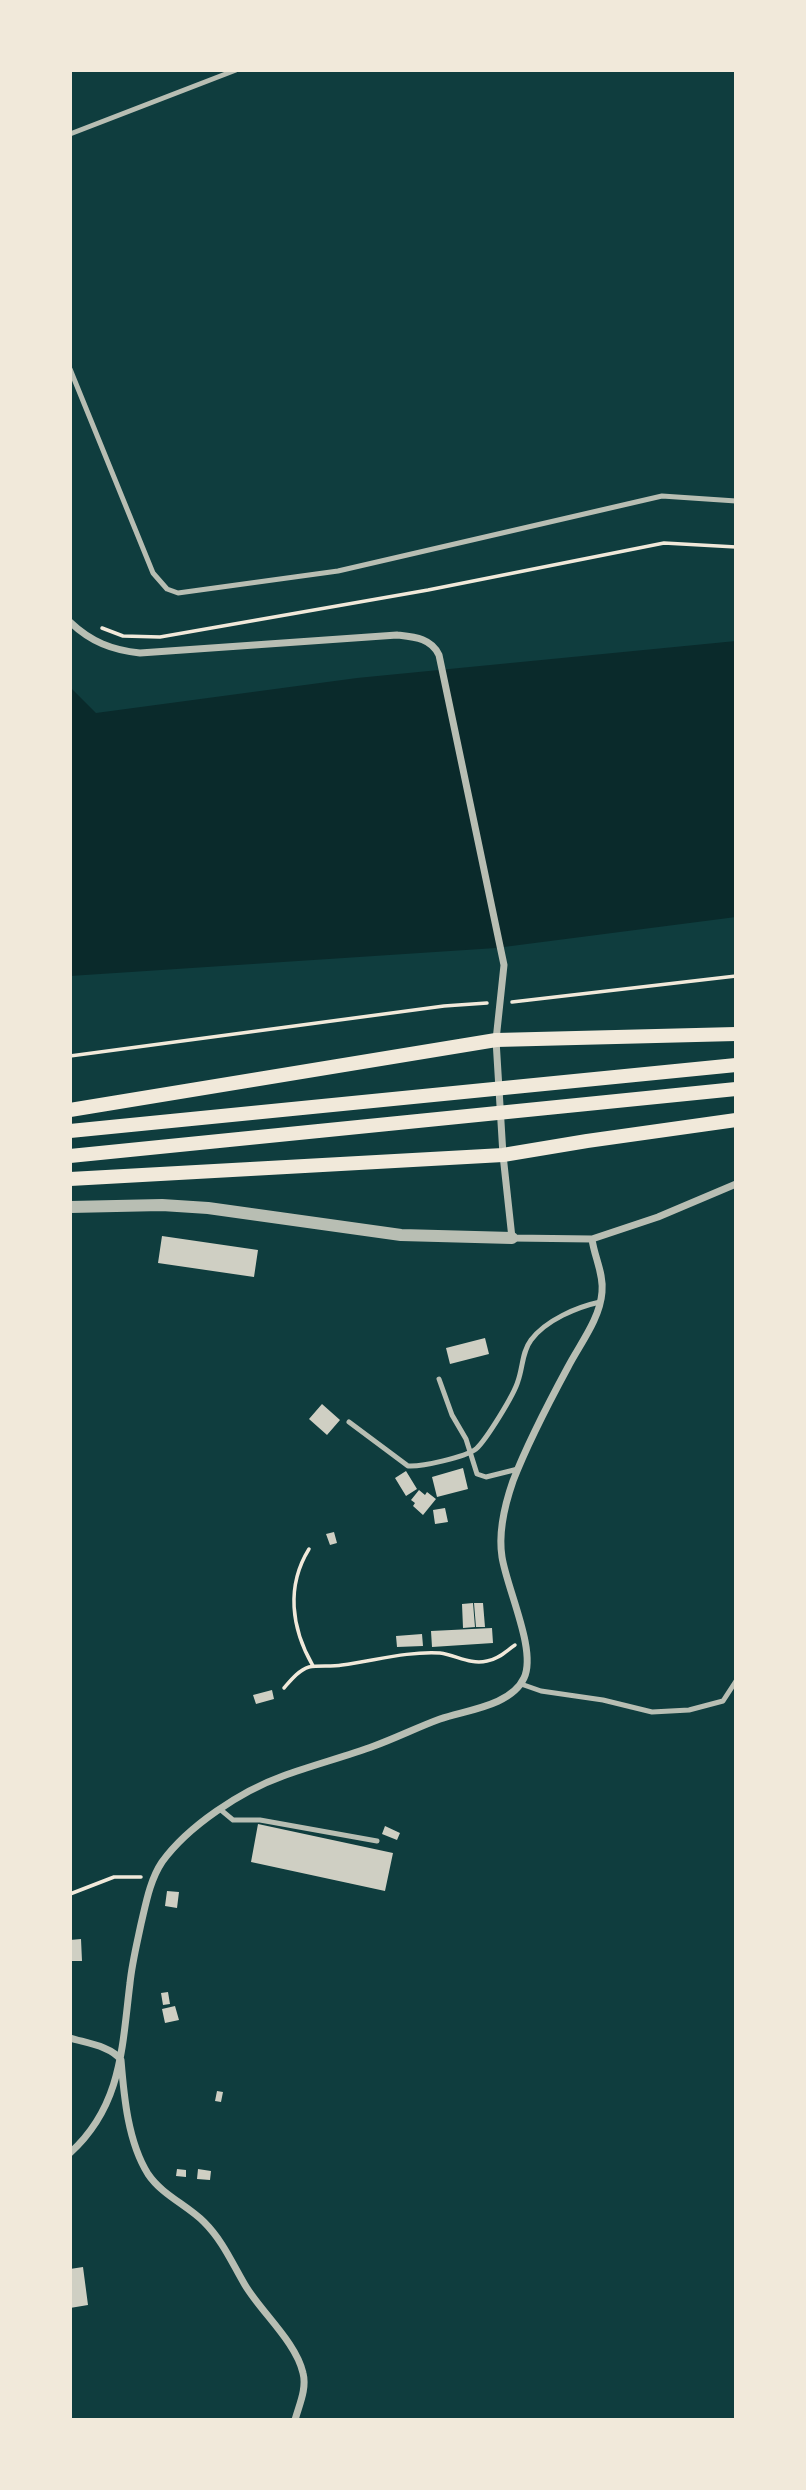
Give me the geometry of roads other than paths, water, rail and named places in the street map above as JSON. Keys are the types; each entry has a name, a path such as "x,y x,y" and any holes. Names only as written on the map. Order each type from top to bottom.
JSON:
{"main road":[{"path":"70,1110 496,1040 736,1034"},
{"path":"70,1131 736,1065"},
{"path":"70,1156 736,1089"},
{"path":"70,1179 503,1155 587,1140 736,1120"}],"street":[{"path":"70,622 80,632 108,647 140,653 397,635 424,640 436,649 502,949 505,979 496,1040 503,1155 512,1238"},
{"path":"70,1207 162,1205 208,1208 401,1235 592,1239 658,1217 736,1184"},
{"path":"70,2153 96,2122 112,2091 121,2060 135,1952 153,1880 159,1866 180,1841 221,1810 280,1777 372,1747 443,1718 498,1700 512,1693 521,1684 528,1661 502,1555 504,1515 518,1469 600,1303 601,1280 592,1239"},
{"path":"70,2038 109,2050 121,2060 131,2130 141,2160 149,2174 158,2186 202,2220 216,2235 245,2284 300,2363 304,2387 295,2420"}],"lane":[{"path":"70,134 236,70"},
{"path":"70,369 153,573 167,589 178,593 338,571 662,496 736,501"},
{"path":"349,1422 408,1466 470,1452 479,1445 512,1396 531,1339 552,1322 578,1308 600,1303"},
{"path":"439,1379 452,1415 467,1439 474,1470 481,1476 518,1469"},
{"path":"521,1684 541,1691 604,1700 652,1712 689,1710 723,1701 736,1681"},
{"path":"221,1810 233,1820 260,1820 377,1841"}],"water":[{"path":"736,641 736,917 496,948 70,976 70,687 96,713 357,678"}]}
